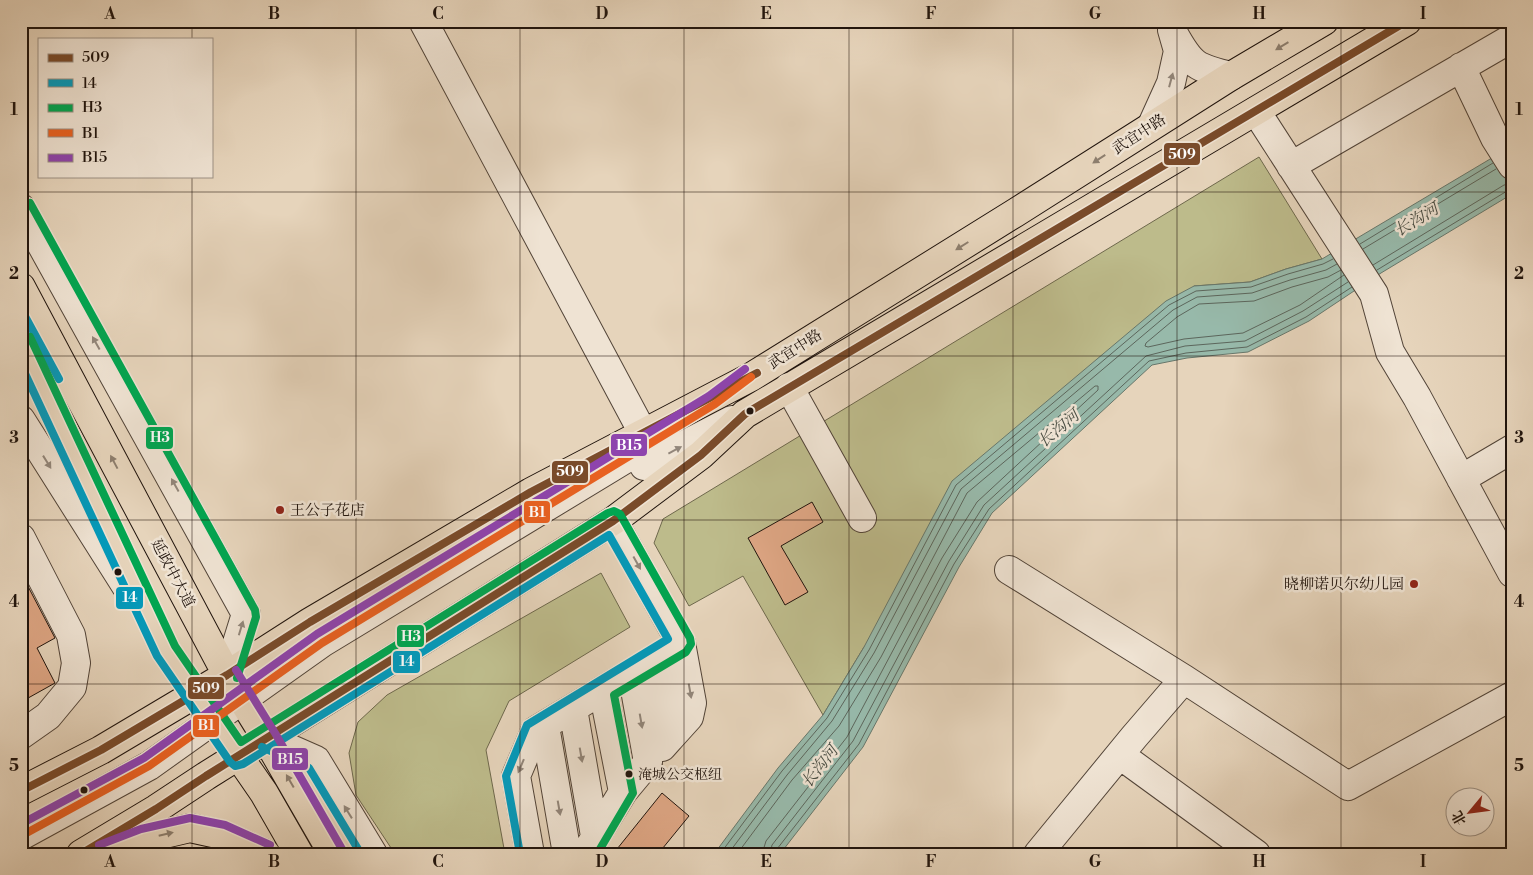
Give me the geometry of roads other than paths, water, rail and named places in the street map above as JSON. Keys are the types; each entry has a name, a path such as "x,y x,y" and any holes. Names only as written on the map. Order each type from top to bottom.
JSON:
{"main road":[{"name":"武宜中路","path":"21,791 101,750 196,694 310,622 531,492 751,377 1016,213 1152,125 1324,21"},
{"name":"武宜中路","path":"81,854 156,809 613,521 701,455 745,414 1407,21"},
{"name":"延政中大道","path":"21,287 227,675 333,854"},
{"path":"21,340 166,651 264,793 299,854"},
{"path":"103,854 143,839 190,828 222,835 243,847 266,854"}],"street":[{"path":"422,21 643,433"},
{"path":"1169,26 1187,57 1206,71 1231,76"},
{"path":"1152,125 1171,84 1178,51 1169,26"},
{"path":"1291,166 1512,38"},
{"path":"1461,67 1495,138 1512,165"},
{"path":"1256,112 1374,294 1390,352 1417,397 1512,573"},
{"path":"21,208 246,614 227,675"},
{"path":"21,848 151,778 322,643 715,404 751,377"},
{"path":"789,387 862,518"},
{"path":"245,705 562,510 745,414"},
{"path":"21,420 166,651"},
{"path":"1461,479 1512,449"},
{"path":"590,845 623,792 689,717 692,703 682,643 613,521"},
{"path":"21,538 71,635 76,663 72,687 48,716 21,735"},
{"path":"1009,570 1348,786 1512,696"},
{"path":"530,854 516,776 535,732 682,643"},
{"path":"656,658 670,738"},
{"path":"632,673 648,762"},
{"path":"1038,854 1184,680"},
{"path":"603,690 623,792"},
{"path":"573,709 590,845"},
{"path":"21,836 149,766 217,725"},
{"path":"545,726 567,854"},
{"path":"266,738 316,760 373,854"},
{"path":"1120,755 1256,854"}],"water":[{"name":"长沟河","path":"1512,146 1512,194 1381,273 1309,321 1248,352 1187,358 1152,365 992,513 959,567 863,747 780,854 714,854 778,768 823,715 864,647 952,481 1166,301 1194,286 1250,282 1322,259"}],"place":[{"name":"王公子花店","path":"280,510"},
{"name":"晓柳诺贝尔幼儿园","path":"1414,584"},
{"name":"淹城公交枢纽","path":"629,774"}]}
